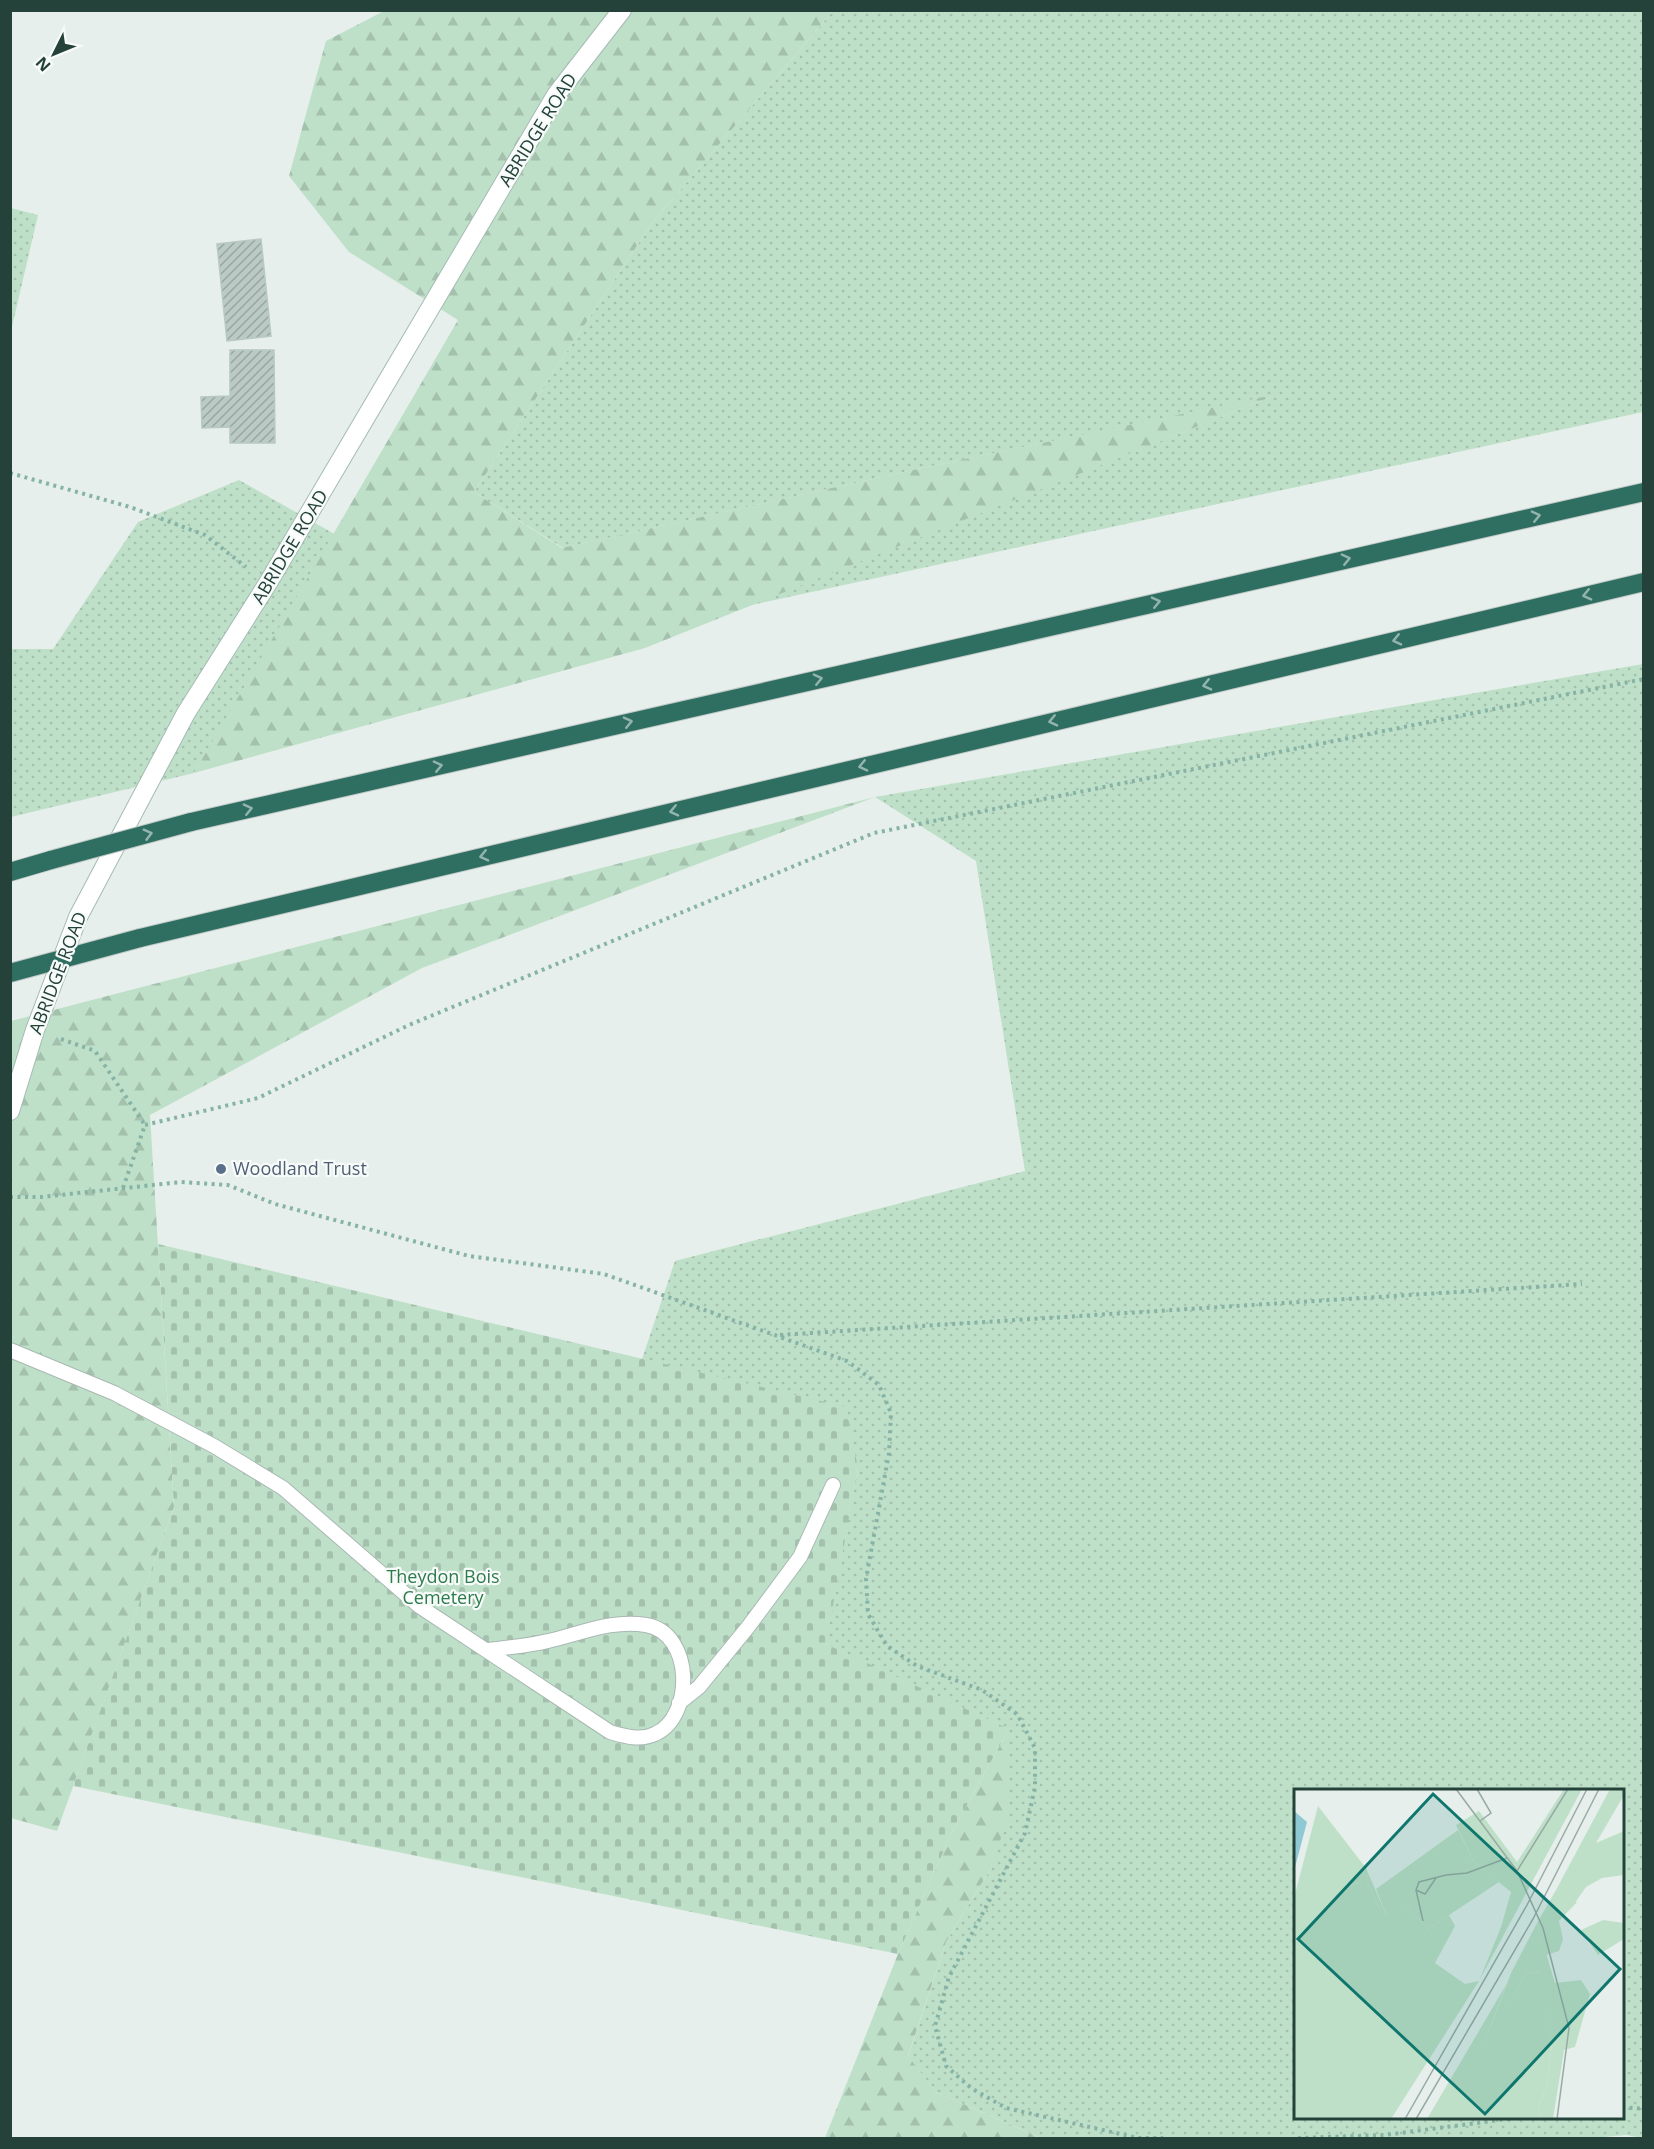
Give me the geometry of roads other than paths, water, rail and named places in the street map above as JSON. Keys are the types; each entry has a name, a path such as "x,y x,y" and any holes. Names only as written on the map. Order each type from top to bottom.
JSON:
{"highway":[{"path":"10,872 191,822 1644,492"},
{"path":"10,973 140,938 1644,582"}],"main road":[{"name":"ABRIDGE ROAD","path":"10,1111 35,1030 78,917 186,713 268,583 556,95 622,10"}],"lane":[{"path":"10,1350 114,1393 214,1446 284,1488 419,1606 489,1650 610,1732 632,1738 655,1734 670,1722 679,1703 684,1664 676,1646 665,1633 650,1625 632,1623 605,1626 546,1641 489,1650"},
{"path":"679,1703 699,1687 748,1627 800,1557 833,1485"}],"place":[{"name":"Woodland Trust","path":"221,1169"}],"park label":[{"name":"Theydon Bois Cemetery","path":"443,1587"}]}
